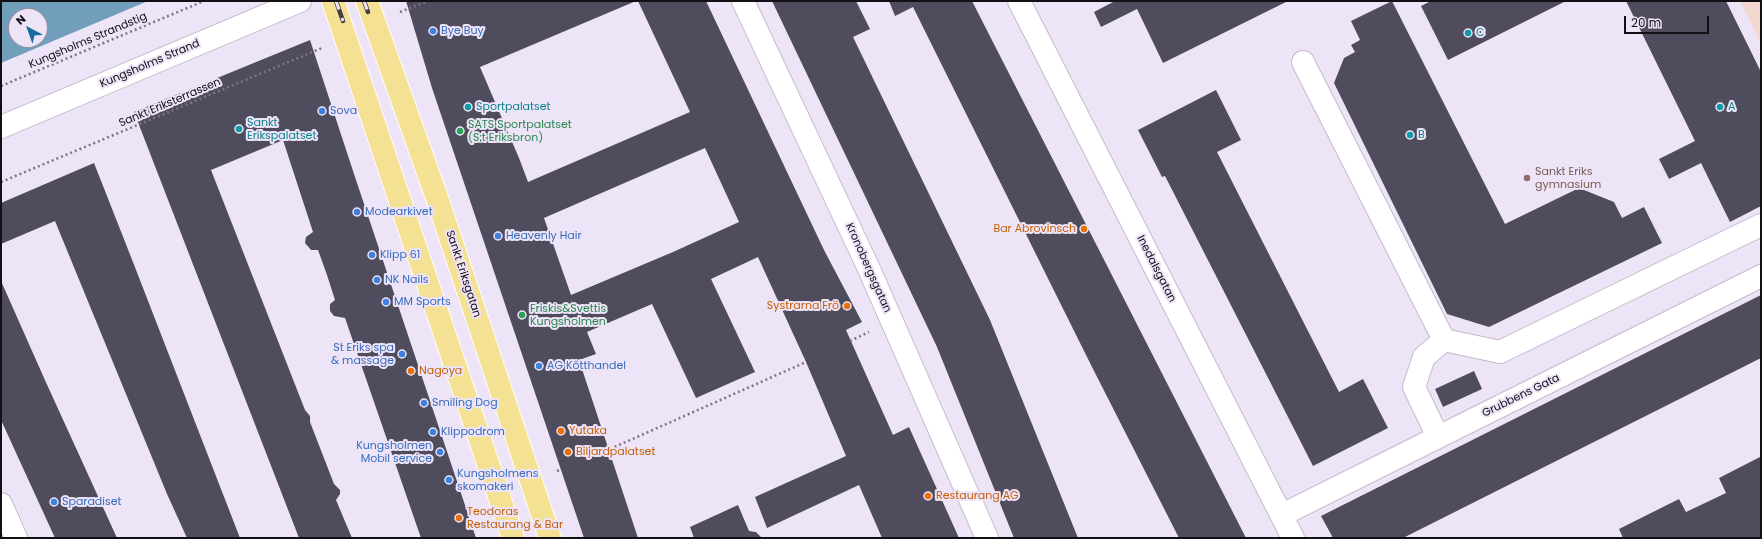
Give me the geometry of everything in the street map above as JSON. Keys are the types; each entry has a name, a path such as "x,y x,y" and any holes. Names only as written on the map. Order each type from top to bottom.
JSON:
{"main road":[{"path":"333,1 513,538"},
{"name":"Sankt Eriksgatan","path":"369,6 442,210 550,538"}],"street":[{"name":"Kungsholms Strand","path":"1,127 300,1"},
{"name":"Kronobergsgatan","path":"743,1 869,269 987,538"},
{"name":"Inedalsgatan","path":"1019,1 1293,538"},
{"path":"1303,62 1444,340"},
{"path":"1444,340 1500,352 1761,225"},
{"name":"Grubbens Gata","path":"1282,515 1761,276"},
{"path":"1438,437 1414,387 1424,357 1444,340"},
{"path":"1,504 16,538"}],"path":[{"name":"Kungsholms Strandstig","path":"1,86 204,1"},
{"path":"400,12 428,1"},
{"name":"Sankt Eriksterrassen","path":"1,182 343,32"},
{"path":"610,449 806,362"},
{"path":"557,472 561,470"}],"shaded area":[{"path":"1740,1 1761,1 1761,44"}],"water":[{"path":"1,1 148,1 48,43 48,8 8,8 8,48 37,48 1,63"}],"building":[{"path":"406,1 636,1 480,67 528,182 690,112 638,1 706,1 824,250 862,322 846,330 893,435 909,427 959,538 882,538 859,485 767,528 755,497 846,456 806,362 758,257 711,279 755,372 696,398 652,304 587,332 596,354 579,360 638,538 584,538 432,88","holes":["705,148 739,222 673,252 571,295 544,218"]},
{"path":"772,1 856,1 870,29 853,37 990,320 1078,538 1014,538 937,347"},
{"path":"889,1 972,1 1246,538 1179,538 913,7 895,16"},
{"path":"1115,1 1288,1 1163,63 1137,9 1101,27 1094,12"},
{"name":"B","path":"1392,1 1505,224 1579,188 1614,202 1622,218 1644,207 1662,243 1489,327 1447,314 1334,83 1344,58 1355,52 1351,45 1360,40 1351,21"},
{"name":"C","path":"1431,1 1566,1 1448,60 1421,6"},
{"name":"A","path":"1626,1 1726,1 1761,72 1761,206 1730,222 1701,163 1669,179 1659,159 1695,141"},
{"path":"310,40 476,538 421,538 345,318 334,316 330,311 330,304 335,300 318,250 311,250 305,243 306,237 313,232 283,140 211,170 305,410 310,416 310,422 334,484 340,490 340,494 336,500 352,538 299,538 134,112"},
{"path":"1216,90 1241,140 1217,152 1339,392 1363,379 1388,428 1313,466 1165,176 1162,177 1138,130"},
{"path":"94,163 240,538 187,538 167,494 55,221 1,244 1,203"},
{"path":"1,281 117,538 55,538 1,420"},
{"path":"1761,295 1761,358 1403,538 1333,538 1321,516"},
{"path":"1474,371 1482,389 1443,407 1435,389"},
{"path":"1760,457 1761,538 1623,538 1619,529 1679,499 1686,512 1726,493 1719,478"},
{"path":"738,505 749,531 756,532 762,538 694,538 690,527"}],"railway":[{"path":"336,1 343,21"},
{"path":"364,1 368,12"}],"place":[{"name":"Bye Buy","path":"433,31"},
{"name":"C","path":"1468,33"},
{"name":"Sportpalatset","path":"468,107"},
{"name":"A","path":"1720,107"},
{"name":"Sova","path":"322,111"},
{"name":"Sankt Erikspalatset","path":"239,129"},
{"name":"SATS Sportpalatset (S:t Eriksbron)","path":"460,131"},
{"name":"B","path":"1410,135"},
{"name":"Sankt Eriks gymnasium","path":"1527,178"},
{"name":"Modearkivet","path":"357,212"},
{"name":"Bar Abrovinsch","path":"1084,229"},
{"name":"Heavenly Hair","path":"498,236"},
{"name":"Klipp 61","path":"372,255"},
{"name":"NK Nails","path":"377,280"},
{"name":"MM Sports","path":"386,302"},
{"name":"Systrarna Frö","path":"847,306"},
{"name":"Friskis&Svettis Kungsholmen","path":"522,315"},
{"name":"St Eriks spa & massage","path":"402,354"},
{"name":"AG Kötthandel","path":"539,366"},
{"name":"Nagoya","path":"411,371"},
{"name":"Smiling Dog","path":"424,403"},
{"name":"Yutaka","path":"561,431"},
{"name":"Klippodrom","path":"433,432"},
{"name":"Kungsholmen Mobil service","path":"440,452"},
{"name":"Biljardpalatset","path":"568,452"},
{"name":"Kungsholmens skomakeri","path":"449,480"},
{"name":"Restaurang AG","path":"928,496"},
{"name":"Sparadiset","path":"54,502"},
{"name":"Teodoras Restaurang & Bar","path":"459,518"}]}
